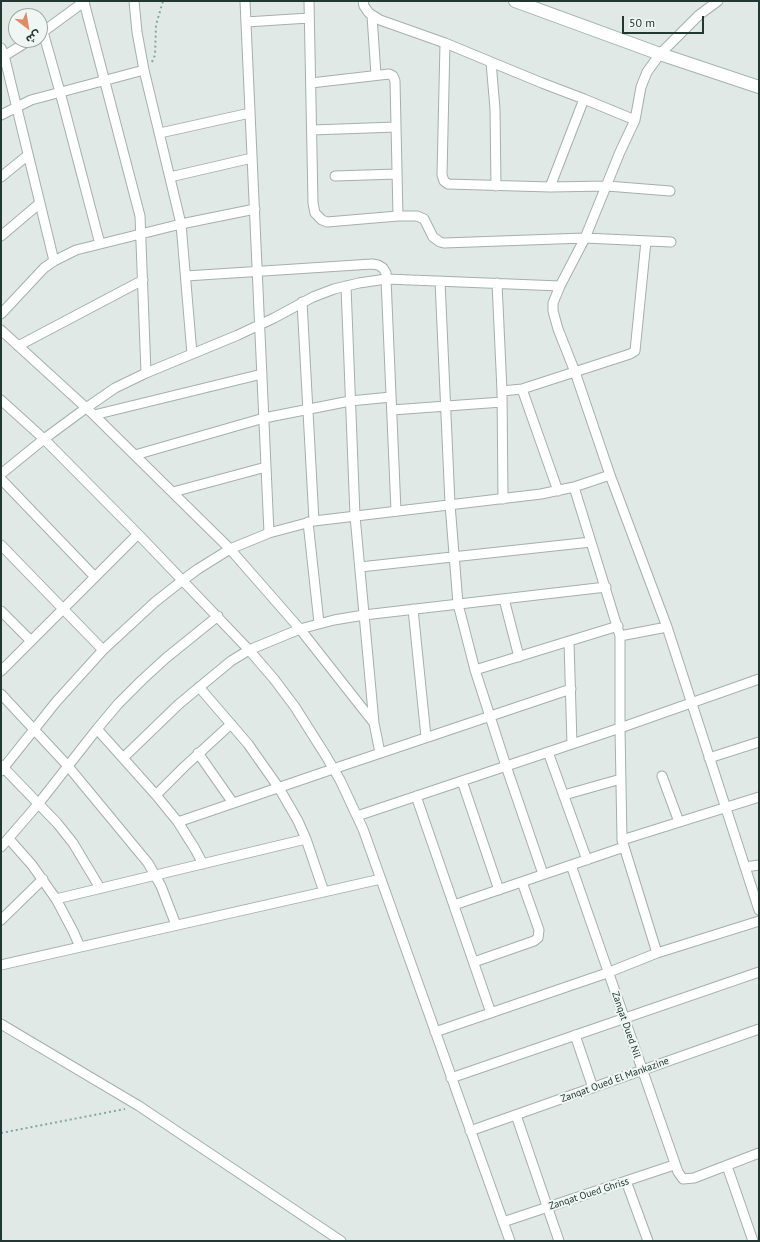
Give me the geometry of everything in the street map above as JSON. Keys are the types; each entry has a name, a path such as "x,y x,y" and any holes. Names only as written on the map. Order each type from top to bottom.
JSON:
{"street":[{"path":"48,28 85,1 139,210 142,233 146,373"},
{"path":"134,1 137,32 144,70 181,224 192,354"},
{"path":"245,1 269,533"},
{"path":"309,1 313,208 318,217 327,222 398,216 417,216 424,219 434,237 440,242 444,243 585,238 612,238 671,242"},
{"path":"363,1 368,13 372,16 445,43 635,120"},
{"path":"515,1 660,54 759,87"},
{"path":"718,1 699,15 660,54 647,72 635,120 620,152 585,238 560,286 553,311 558,329 576,372 610,474 667,627 759,910"},
{"path":"372,16 376,76"},
{"path":"246,22 309,18"},
{"path":"445,43 442,175 444,181 448,184 550,187 607,186 670,191"},
{"path":"14,48 2,54 54,261"},
{"path":"46,48 60,92 100,244"},
{"path":"491,62 495,109 496,186"},
{"path":"1,115 16,106 31,100 144,70"},
{"path":"311,83 389,74 393,76 398,216"},
{"path":"550,187 584,99"},
{"path":"160,133 250,113"},
{"path":"312,130 396,127"},
{"path":"1,177 28,155"},
{"path":"170,177 252,158"},
{"path":"335,176 397,174"},
{"path":"1,236 40,203"},
{"path":"1,314 35,276 54,261 76,250 181,224 255,209"},
{"path":"502,391 522,389 630,354 635,351 646,241"},
{"path":"186,276 372,264 383,268 386,273 396,511"},
{"path":"1,474 44,439 115,388 146,373 260,324 323,292 346,286 386,279 560,286"},
{"path":"18,346 143,280"},
{"path":"440,281 450,504 458,604 475,670 543,874"},
{"path":"497,283 502,391 503,499"},
{"path":"346,286 354,516 374,723 380,753"},
{"path":"302,302 308,409 311,521 319,623"},
{"path":"1,330 94,415 230,549 300,629 374,723"},
{"path":"94,415 262,374"},
{"path":"522,389 558,491"},
{"path":"135,455 264,418 350,401 391,397"},
{"path":"1,400 44,439 218,616 274,679 312,732 333,768 357,816 381,878 510,1241"},
{"path":"392,410 502,402"},
{"path":"173,492 266,467"},
{"path":"100,888 88,865 57,823 2,767 65,691 103,650 134,621 183,580 230,549 269,533 311,521 503,499 558,491 610,474"},
{"path":"1,479 95,577"},
{"path":"574,487 620,636 620,728 623,843 657,953"},
{"path":"1,671 138,534"},
{"path":"360,567 592,542"},
{"path":"1,545 103,650"},
{"path":"123,758 199,687 232,661 249,650 300,629 319,623 364,614 606,587"},
{"path":"504,599 519,657"},
{"path":"413,609 426,737"},
{"path":"1,611 31,641"},
{"path":"1,847 39,803 67,765 97,729 142,680 192,636 218,616"},
{"path":"475,670 618,626"},
{"path":"620,636 667,627"},
{"path":"569,642 572,744"},
{"path":"357,816 620,728 759,679"},
{"path":"199,687 248,744 279,788 298,821 306,839 324,892"},
{"path":"178,822 333,768 571,689"},
{"path":"1,694 67,765 140,852 155,875 166,898 176,925"},
{"path":"156,795 198,753 231,724"},
{"path":"97,729 178,822 195,849 202,864"},
{"path":"710,758 759,742"},
{"path":"548,752 587,860"},
{"path":"198,753 233,803"},
{"path":"662,776 679,822"},
{"path":"564,795 621,779"},
{"path":"462,781 499,890"},
{"path":"416,796 491,1013"},
{"path":"454,905 587,860 623,843 679,822 759,797"},
{"path":"9,839 43,878 70,925 80,947"},
{"path":"56,899 306,839"},
{"name":"Zanqat Dued Nil","path":"571,865 674,1165 680,1176 684,1179 727,1166"},
{"path":"745,867 759,865"},
{"path":"1,920 43,878"},
{"path":"1,965 381,878"},
{"path":"474,962 534,941 538,938 539,930 522,882"},
{"path":"435,1032 607,973 657,953 759,921"},
{"path":"451,1078 759,972"},
{"path":"1,1024 140,1106 341,1241"},
{"name":"Zanqat Oued El Mankazine","path":"470,1131 759,1029"},
{"path":"575,1035 593,1088"},
{"path":"516,1115 559,1241"},
{"path":"753,1241 727,1166 759,1153"},
{"name":"Zanqat Oued Ghriss","path":"503,1222 674,1165"},
{"path":"626,1181 648,1241"}],"path":[{"path":"144,70 153,61 155,55 156,25 163,1"},
{"path":"1,1133 140,1106"}]}
